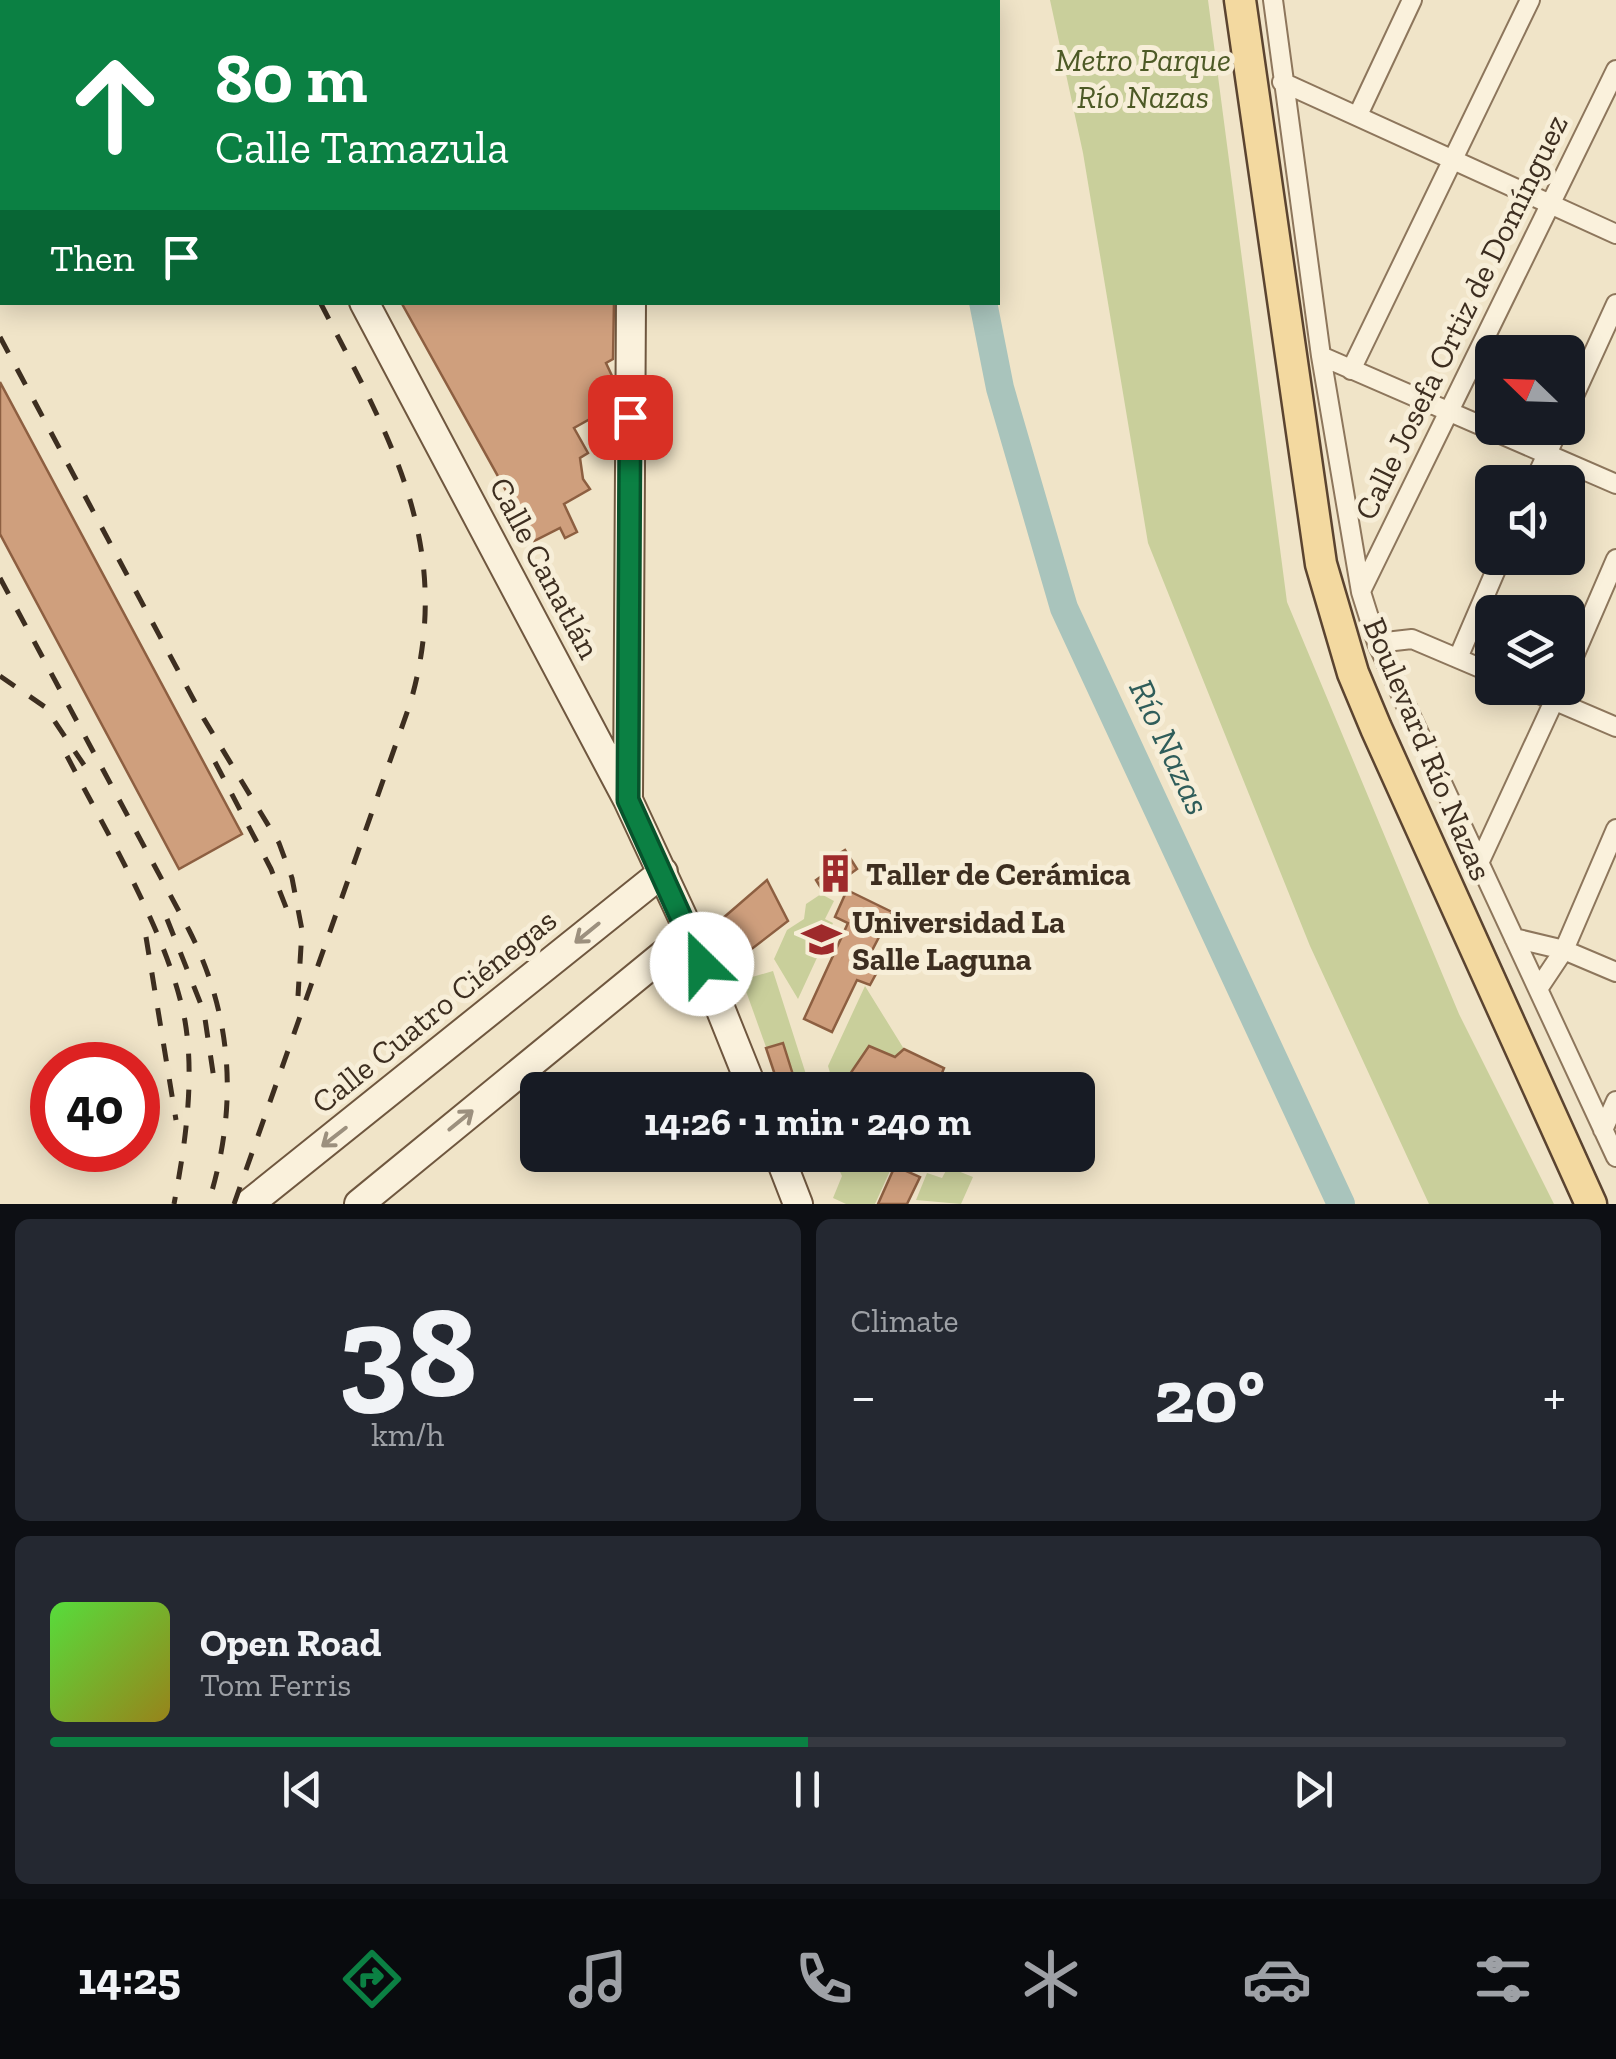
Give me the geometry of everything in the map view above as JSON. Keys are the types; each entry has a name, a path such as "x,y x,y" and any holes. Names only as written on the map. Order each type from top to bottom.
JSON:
{"main road":[{"name":"Boulevard Río Nazas","path":"1240,0 1321,564 1334,617 1376,728 1590,1204"}],"street":[{"name":"Boulevard Río Nazas","path":"1273,0 1320,356 1361,592 1377,643 1616,1157"},
{"path":"1358,115 1412,0"},
{"path":"1351,370 1530,0"},
{"name":"Calle Josefa Ortiz de Domínguez","path":"1361,592 1616,70"},
{"path":"1282,82 1616,234"},
{"path":"1594,116 1616,104"},
{"path":"1585,372 1616,304"},
{"name":"Calle Canatlán","path":"366,305 628,800 690,933 746,1072"},
{"path":"628,800 631,305"},
{"path":"1320,356 1616,484"},
{"path":"1542,465 1551,445"},
{"path":"1585,631 1616,559"},
{"path":"1458,658 1495,575"},
{"path":"1377,643 1412,639 1475,666"},
{"path":"1480,861 1552,705"},
{"path":"1577,705 1616,727"},
{"path":"1538,989 1564,950 1616,828"},
{"name":"Calle Cuatro Ciénegas","path":"249,1204 662,872"},
{"path":"358,1204 690,933"},
{"path":"1514,938 1564,950 1616,972"},
{"path":"1603,1130 1616,1100"},
{"path":"786,1172 798,1204"}],"green space":[{"name":"Metro Parque Río Nazas","path":"1050,0 1208,0 1287,602 1459,1014 1554,1204 1429,1204 1310,946 1148,543 1083,153"},
{"path":"821,894 834,901 825,919 833,923 798,999 774,959 787,930 804,919 806,904"},
{"path":"773,971 805,1072 792,1072 783,1044 766,1047 742,980"},
{"path":"865,986 904,1049 895,1057 869,1046 863,1061 851,1072 830,1072 828,1066"},
{"path":"840,1172 889,1172 875,1204 846,1204 833,1198"},
{"path":"945,1172 973,1177 961,1204 916,1200 927,1173 942,1178"}],"building":[{"path":"403,305 614,305 613,359 606,363 613,378 613,406 574,428 588,453 580,458 583,479 590,489 564,504 577,532 565,538 560,528 534,541"},
{"path":"0,382 242,834 179,869 0,534"},
{"name":"Taller de Cerámica","path":"845,850 857,869 824,893 816,880 837,865 832,858"},
{"path":"767,880 788,921 736,961 722,919"},
{"path":"847,890 892,912 864,966 877,972 870,985 857,980 832,1032 804,1019 848,923 835,917"},
{"path":"783,1043 792,1072 774,1072 766,1048"},
{"path":"869,1046 895,1057 904,1049 944,1068 942,1072 851,1072"},
{"path":"892,1172 920,1177 907,1204 878,1204"}],"waterway":[{"name":"Río Nazas","path":"984,305 1000,388 1064,608 1341,1204"}],"railway":[{"path":"234,1204 410,704 422,647 425,594 420,544 408,495 370,400 322,305"},
{"path":"0,337 204,719 279,843 292,878 302,930 298,996"},
{"path":"0,578 204,963 223,1031 227,1065 224,1134 208,1204"},
{"path":"0,676 45,707 84,765"},
{"path":"67,756 151,920 185,1021 189,1090 174,1204"},
{"path":"215,762 271,869 289,915"},
{"path":"167,919 204,1012 215,1086"},
{"path":"146,937 176,1120"}],"place":[{"name":"Taller de Cerámica","path":"836,874"},
{"name":"Universidad La Salle Laguna","path":"822,940"}],"route":[{"path":"630,417 628,800 702,964"}]}
